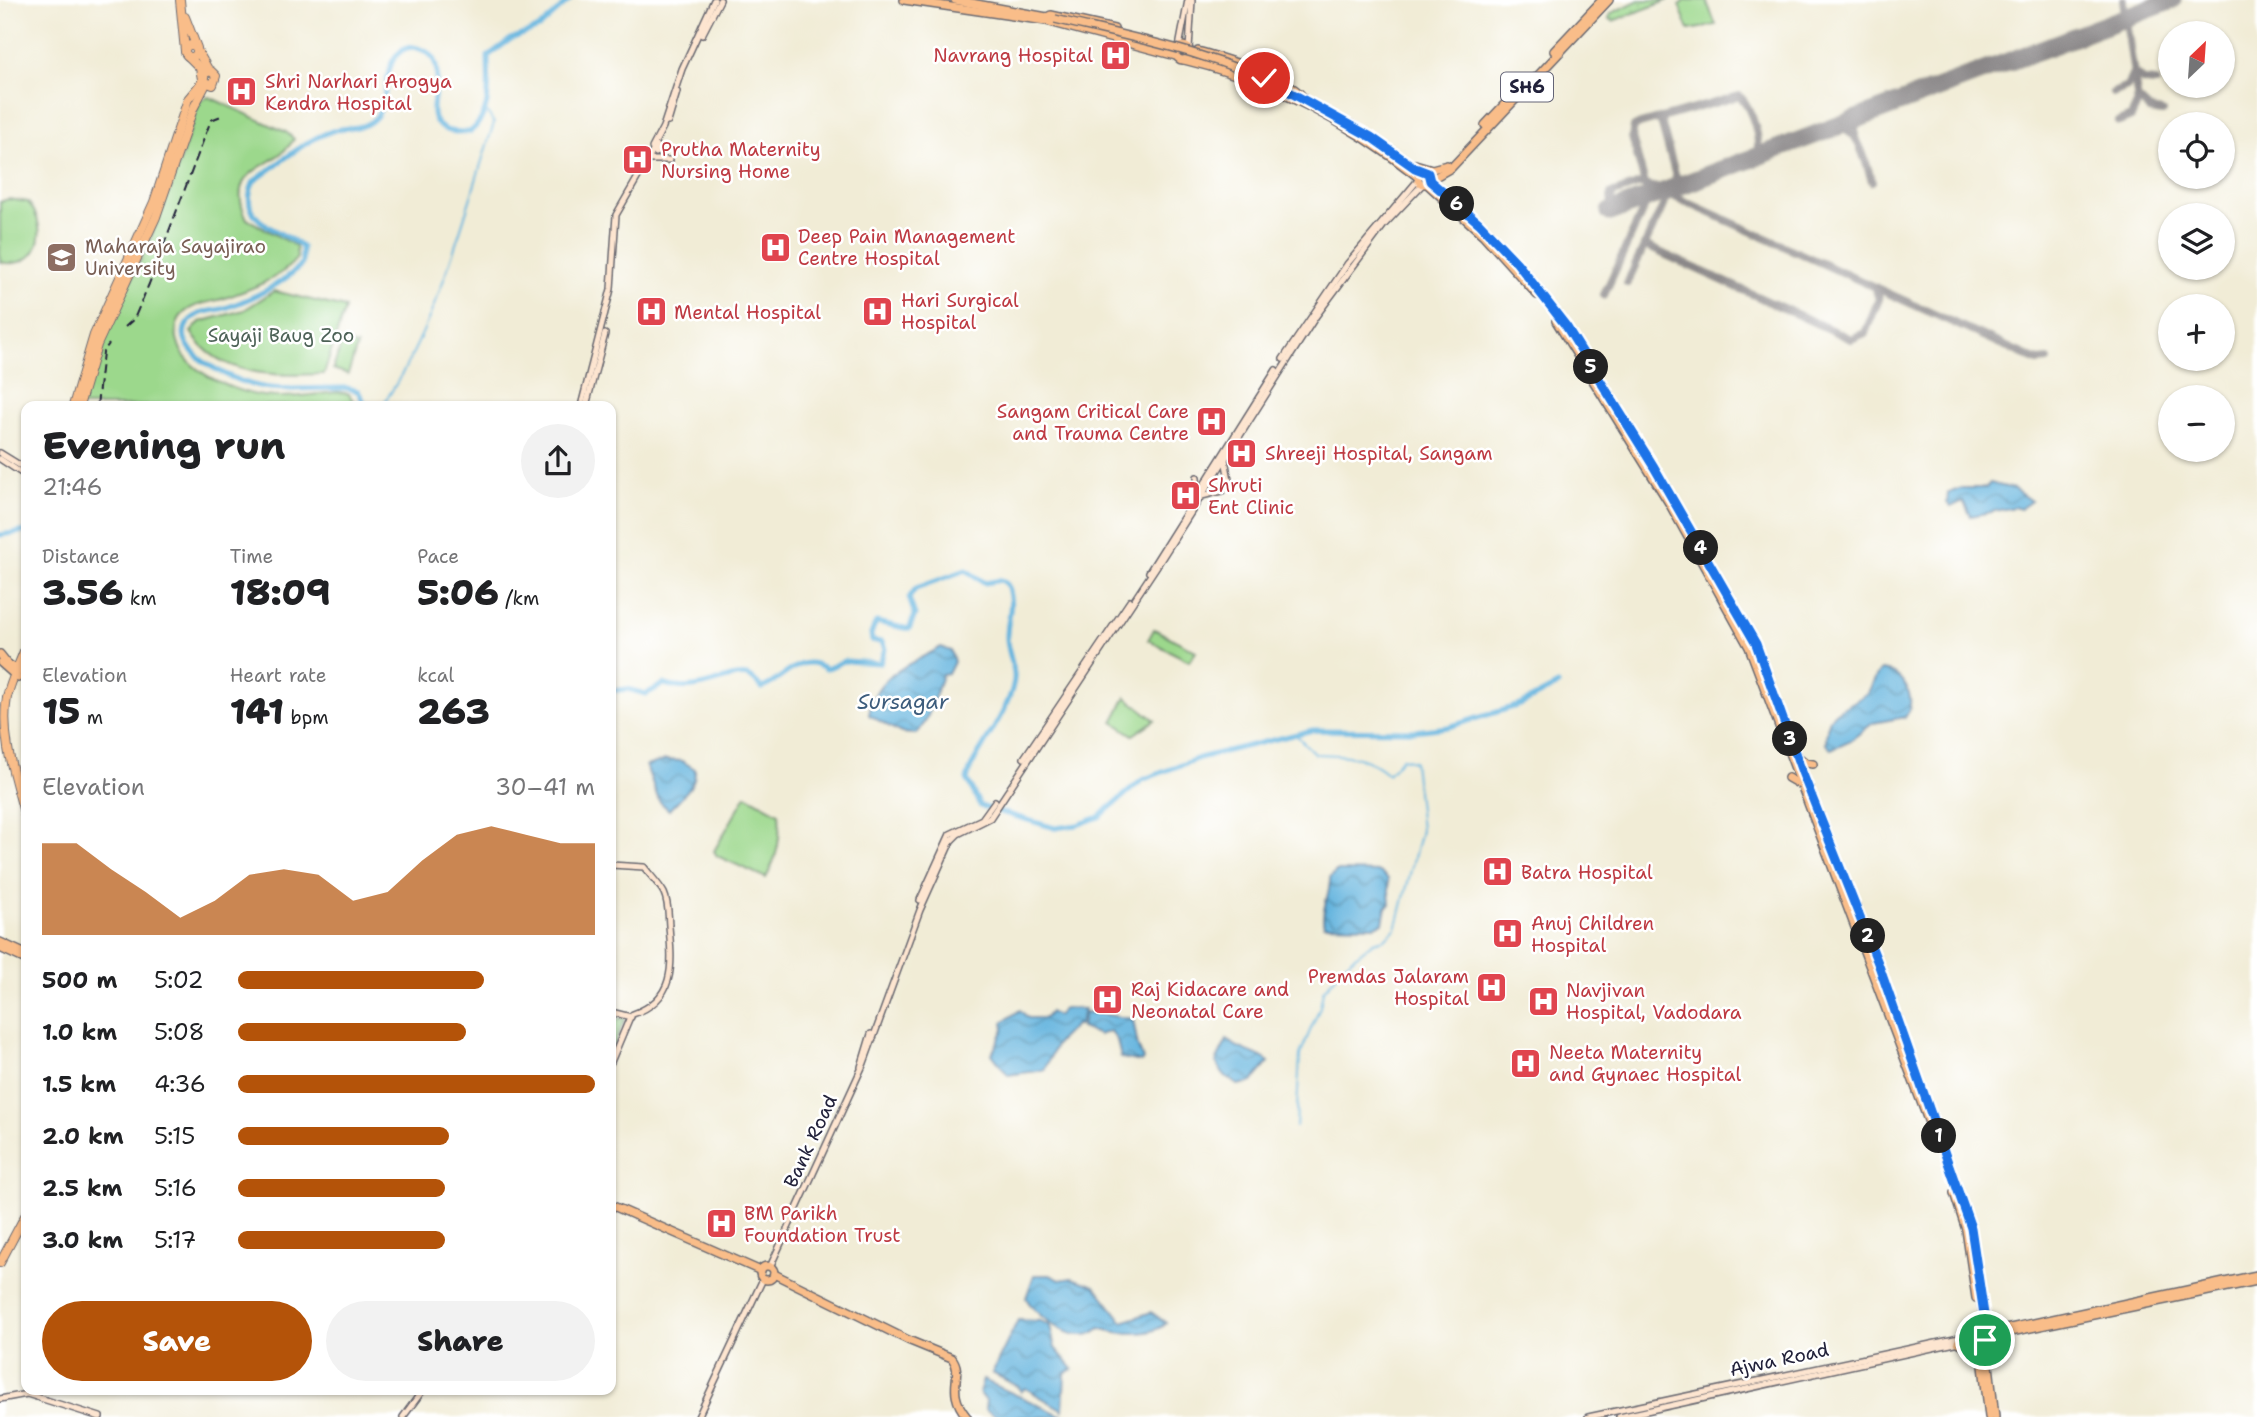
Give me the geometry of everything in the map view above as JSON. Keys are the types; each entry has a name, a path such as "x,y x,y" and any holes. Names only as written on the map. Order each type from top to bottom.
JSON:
{"highway":[{"path":"182,0 186,24 197,49 209,71 215,74 216,81 213,85 203,81"},
{"path":"80,401 97,345 156,217 203,81 200,68 187,54 182,0"},
{"path":"187,54 195,55 197,49"},
{"path":"74,401 92,340 154,202 188,99 209,71"},
{"path":"21,664 10,702 8,722 11,749 21,784"},
{"path":"21,668 6,702 4,736 21,801"},
{"path":"0,1254 21,1215"},
{"path":"0,1263 21,1223"}],"main road":[{"path":"707,20 713,0"},
{"path":"585,401 613,294 618,218 656,149 675,85 707,20 720,0"},
{"path":"904,0 1051,20 1232,73 1301,100 1423,178 1479,223 1525,272 1654,467 1756,644 1804,784"},
{"path":"955,0 1213,58 1264,78 1371,137 1404,160 1512,265 1558,323 1586,363 1669,503 1749,647 1878,963 1971,1228 1983,1317 1983,1363 1989,1417"},
{"path":"1180,58 1179,47 1190,0"},
{"path":"1180,58 1189,57 1190,0"},
{"name":"SH6","path":"1445,169 1602,0"},
{"name":"SH6","path":"1423,178 1445,169 1609,0"},
{"path":"1051,20 1051,15 1188,49 1256,71 1300,93 1301,100"},
{"path":"585,401 611,289 616,215 656,149"},
{"path":"650,160 670,160"},
{"path":"1404,160 1432,169 1445,169"},
{"path":"1200,495 1340,282 1423,178"},
{"path":"1200,495 1321,301 1354,256 1423,178"},
{"path":"0,453 21,466"},
{"path":"1225,458 1230,485"},
{"path":"0,459 21,473"},
{"path":"1197,477 1200,495"},
{"path":"1200,495 1222,491"},
{"name":"Bank Road","path":"772,1272 861,1067 920,910 948,845 956,835 989,816 1200,495"},
{"path":"0,654 18,674"},
{"path":"0,662 18,674"},
{"path":"1796,756 1812,767 1804,784"},
{"path":"1788,778 1804,784"},
{"path":"1835,861 1966,1230 1988,1351 1995,1417"},
{"path":"616,865 644,867 664,894 669,908 673,966 665,986 653,1004 631,1015 616,1013"},
{"path":"0,942 21,952"},
{"path":"0,948 21,958"},
{"path":"616,1050 631,1015"},
{"path":"616,1207 762,1275 772,1272 908,1340 947,1355 956,1363"},
{"path":"698,1417 764,1267 956,1363"},
{"name":"Ajwa Road","path":"1588,1417 1983,1335 2003,1336 2257,1275"},
{"name":"Ajwa Road","path":"1619,1417 1958,1342 1996,1330 2257,1281"},
{"path":"1983,1317 1996,1330"},
{"path":"1988,1351 2003,1336"},
{"path":"1958,1342 1972,1350 1983,1363"},
{"path":"956,1363 955,1392 969,1417"},
{"path":"403,1417 419,1395"},
{"path":"1,1400 33,1396 100,1417"}],"green space":[{"path":"1639,0 1669,0 1613,21 1609,19 1610,14"},
{"path":"1686,0 1706,0 1716,25 1689,30 1679,5"},
{"path":"209,97 286,132 294,139 286,149 246,179 241,189 241,202 247,219 296,246 297,258 282,272 263,283 187,310 177,325 181,350 190,363 203,373 242,391 271,397 338,392 349,394 353,401 82,401 105,333 146,249 171,188 200,100"},
{"path":"8,199 28,202 39,224 37,246 32,254 14,263 0,262 0,202"},
{"name":"Sayaji Baug Zoo","path":"274,291 345,308 324,374 268,374 233,366 203,347 191,332 200,322 244,310"},
{"path":"342,342 357,346 348,374 333,369"},
{"path":"1154,629 1196,651 1189,661 1148,640"},
{"path":"1126,697 1155,720 1133,735 1113,722"},
{"path":"746,795 779,813 778,847 766,878 717,856 714,851"},
{"path":"623,1016 625,1019 616,1040 616,1018 621,1019"}],"water":[{"path":"1990,483 2014,489 2031,501 2020,509 2014,507 1971,516 1963,501 1951,507 1947,503 1948,493 1962,488 1986,488"},
{"name":"Sursagar","path":"941,647 951,651 954,662 948,674 942,675 928,715 916,734 901,733 869,715 872,701 886,680"},
{"path":"1881,670 1896,675 1907,688 1910,703 1905,717 1873,723 1851,740 1831,749 1826,744 1832,716 1867,693"},
{"path":"666,760 682,761 695,769 690,786 669,810 659,801 646,766"},
{"path":"1336,871 1380,872 1388,879 1390,904 1386,907 1383,923 1375,926 1324,925 1323,914 1330,878"},
{"path":"1064,1008 1084,1009 1079,1026 1076,1024 1057,1043 1044,1070 1008,1075 992,1054 1004,1029 1003,1022 1020,1010 1028,1018 1045,1018 1050,1012 1057,1016"},
{"path":"1085,1012 1133,1019 1143,1059 1141,1062 1121,1058 1117,1040 1110,1031 1099,1035 1081,1028"},
{"path":"1227,1040 1269,1062 1252,1082 1238,1085 1223,1074 1216,1062"},
{"path":"1034,1275 1050,1275 1060,1280 1072,1278 1095,1286 1123,1322 1151,1312 1166,1323 1153,1331 1144,1332 1124,1333 1100,1328 1091,1334 1081,1335 1060,1329 1040,1314 1026,1298"},
{"path":"1018,1320 1041,1321 1050,1326 1055,1348 1073,1369 1065,1374 1063,1410 1025,1388 1021,1392 1019,1387 992,1373"},
{"path":"983,1380 1065,1417 998,1417 985,1409 986,1401 979,1392"}],"waterway":[{"path":"363,401 358,391 347,388 278,389 247,383 230,377 205,362 187,344 185,329 197,315 224,308 258,294 277,284 302,264 302,247 262,222 250,206 254,181 317,137 371,122 380,110 395,57 412,47 427,52 434,61 437,71 433,114 436,123 450,131 470,132 483,116 486,107 488,56 511,39 539,28 570,0"},
{"path":"385,401 419,340 448,269 494,123 487,112"},
{"path":"0,535 21,532"},
{"path":"616,690 627,689 646,694 664,684 690,687 743,676 752,678 762,688 792,669 808,663 826,669 844,661 880,663 885,649 882,642 872,641 871,634 876,622 909,629 915,615 909,598 916,588 966,570 985,583 1001,580 1007,584 1011,606 1007,637 1014,674 1013,684 1005,708 971,767 967,779 980,806 1055,828 1077,825 1099,817 1142,780 1199,758 1313,730 1414,731 1448,727 1520,705 1558,685"},
{"path":"1295,734 1315,754 1345,755 1362,759 1388,774 1402,758 1414,761 1421,830 1396,928 1385,939 1373,942 1348,962 1323,991 1320,1007 1300,1055 1296,1127"}],"taxiway":[{"path":"2119,122 2131,117 2138,102 2123,0"},
{"path":"2113,93 2127,87 2133,73 2144,81 2156,82"},
{"path":"1660,194 1651,194 1646,188 1632,137 1634,127 1640,124 1739,96 1748,108 1755,126 1758,145 1754,158"},
{"path":"2137,98 2150,110 2162,112"},
{"path":"1855,138 1855,129 1861,117"},
{"path":"1660,118 1676,177 1687,182"},
{"path":"1837,126 1845,129 1856,140 1872,181"},
{"path":"1634,204 1628,211 1618,211 1612,205 1611,194 1640,184 1665,190"},
{"path":"1627,283 1670,191"},
{"path":"1664,192 2038,361 2048,360"},
{"path":"1604,295 1648,199"},
{"path":"1644,245 1851,339 1865,333 1879,299 1875,287"}],"runway":[{"path":"1610,212 2172,0"}],"railway":[{"path":"125,327 134,319 149,284 211,120 221,116"},
{"path":"98,401 103,352 109,344"}],"place":[{"name":"Navrang Hospital","path":"1116,55"},
{"name":"Shri Narhari Arogya Kendra Hospital","path":"242,92"},
{"name":"Prutha Maternity Nursing Home","path":"638,160"},
{"name":"Deep Pain Management Centre Hospital","path":"775,247"},
{"name":"Maharaja Sayajirao University","path":"62,257"},
{"name":"Hari Surgical Hospital","path":"878,311"},
{"name":"Mental Hospital","path":"651,312"},
{"name":"Sangam Critical Care and Trauma Centre","path":"1212,422"},
{"name":"Shreeji Hospital, Sangam","path":"1242,453"},
{"name":"Shruti Ent Clinic","path":"1185,496"},
{"name":"Batra Hospital","path":"1498,872"},
{"name":"Anuj Children Hospital","path":"1508,934"},
{"name":"Premdas Jalaram Hospital","path":"1492,987"},
{"name":"Raj Kidacare and Neonatal Care","path":"1108,1000"},
{"name":"Navjivan Hospital, Vadodara","path":"1543,1001"},
{"name":"Neeta Maternity and Gynaec Hospital","path":"1526,1063"},
{"name":"BM Parikh Foundation Trust","path":"721,1224"}],"route":[{"path":"1264,78 1339,118 1415,168 1428,173 1430,181 1479,223 1531,279 1566,326 1676,503 1756,644 1802,772 1878,963 1971,1228 1987,1334 1985,1340"}]}
